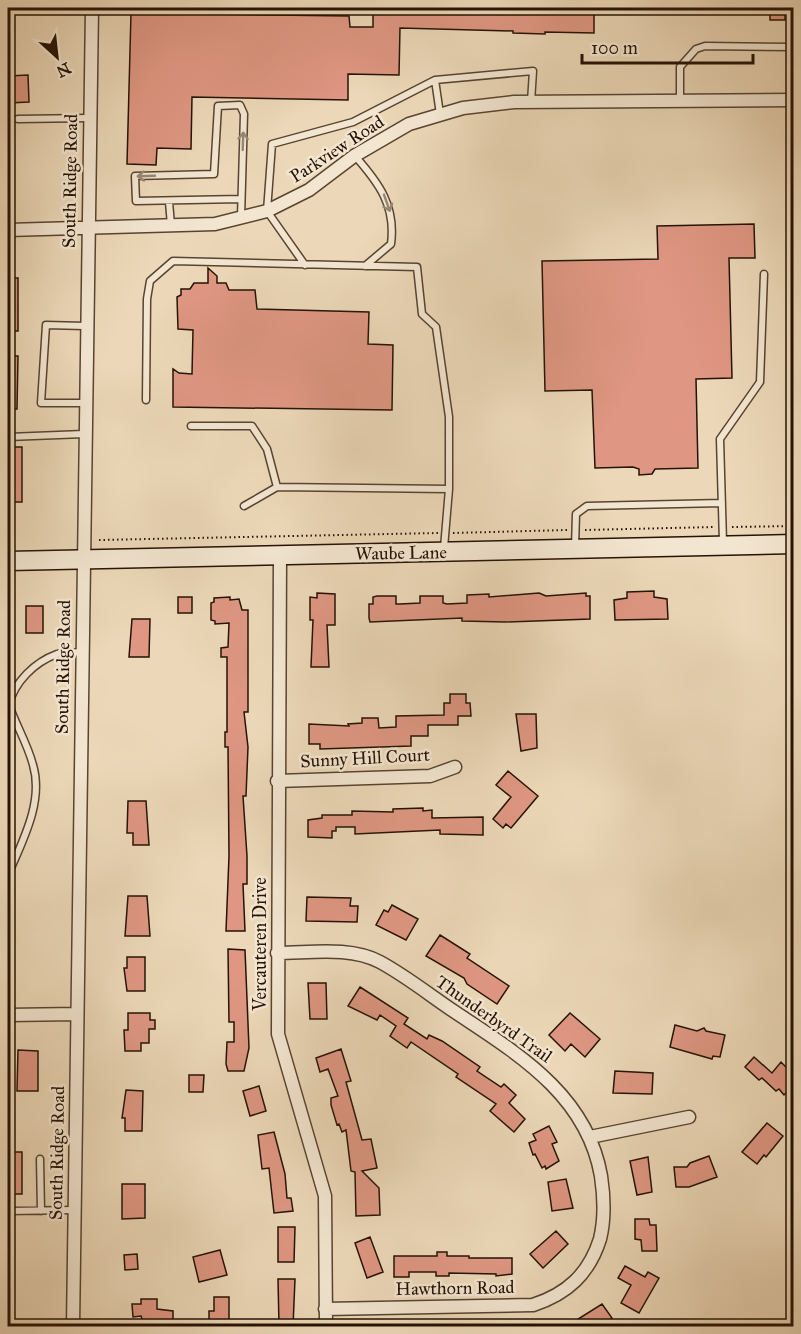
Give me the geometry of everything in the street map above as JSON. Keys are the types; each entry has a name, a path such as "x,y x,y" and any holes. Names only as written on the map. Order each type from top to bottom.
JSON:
{"main road":[{"name":"Waube Lane","path":"8,561 794,544"}],"street":[{"name":"South Ridge Road","path":"73,1326 85,326 92,8"},
{"name":"Parkview Road","path":"8,230 215,224 241,218 267,211 309,190 354,156 409,124 463,108 531,102 794,100"},
{"name":"Vercauteren Drive","path":"280,555 277,781 278,1034 281,1052 325,1196 326,1326"},
{"name":"Sunny Hill Court","path":"277,781 430,776 455,767"},
{"name":"Thunderbyrd Trail","path":"277,953 349,952 379,961 498,1040 543,1074 571,1104 590,1137 603,1187 603,1226 595,1255 578,1280"},
{"path":"8,1016 77,1014"},
{"path":"590,1137 689,1117"},
{"name":"Hawthorn Road","path":"325,1309 533,1305 556,1298 578,1280"}],"lane":[{"path":"680,101 680,68 696,49 705,46 794,47"},
{"path":"305,265 267,211 272,144 353,122 435,80 533,71 531,102"},
{"path":"435,80 440,114"},
{"path":"241,199 136,201 135,176 214,174 218,106 240,105 244,114 241,218"},
{"path":"18,119 89,118"},
{"path":"354,156 378,183 390,206 393,229 391,244 365,266"},
{"path":"170,202 171,226"},
{"path":"146,400 147,299 150,281 173,261 206,260 417,267 422,314 436,327 449,417 449,489 443,552"},
{"path":"723,546 720,439 760,382 764,274"},
{"path":"84,403 41,402 46,325 85,326"},
{"path":"191,426 252,426 267,449 277,486"},
{"path":"8,437 84,434"},
{"path":"244,506 277,486 449,489"},
{"path":"574,549 576,514 586,506 722,503"},
{"path":"8,875 27,830 37,792 33,765 9,705 9,698 14,688 28,672 58,654 81,652"},
{"path":"40,1159 41,1211"},
{"path":"8,1211 74,1210"}],"building":[{"path":"373,8 594,8 594,33 545,32 545,34 400,28 399,75 348,74 348,100 192,97 191,149 157,148 156,165 127,164 131,13 349,16 350,27 373,27"},
{"path":"770,8 785,8 785,20 770,20"},
{"path":"28,75 29,102 8,103 8,76"},
{"path":"754,224 755,258 729,258 732,378 696,379 698,468 655,469 652,474 639,475 639,469 633,467 595,468 592,390 545,391 542,261 658,259 657,226"},
{"path":"208,268 217,276 217,283 226,283 229,290 255,290 257,309 369,312 368,344 393,345 392,410 173,407 173,369 179,373 192,374 193,330 178,329 177,297 181,295 181,289 190,289 194,283 208,283"},
{"path":"8,278 18,278 18,331 8,331"},
{"path":"8,356 18,356 17,409 8,409"},
{"path":"8,447 22,447 22,502 8,502"},
{"path":"654,591 654,597 667,599 668,619 615,620 614,600 627,598 627,592"},
{"path":"317,593 335,594 335,625 327,625 329,667 311,667 313,620 310,620 310,597 317,598"},
{"path":"539,593 546,596 586,593 586,596 590,596 590,619 505,622 462,621 462,618 370,622 369,618 369,604 373,604 373,597 377,596 396,596 396,604 400,604 420,603 420,596 443,596 443,603 447,604 467,603 467,595 489,594 489,597"},
{"path":"178,597 192,597 192,613 178,613"},
{"path":"230,597 230,600 239,599 242,610 248,610 248,712 244,712 248,747 246,796 243,796 247,856 247,884 243,884 245,931 226,931 229,856 228,747 225,747 227,657 221,657 221,648 228,647 229,623 215,624 215,621 211,620 211,603 214,602 214,598"},
{"path":"26,606 43,606 43,633 26,633"},
{"path":"132,619 150,619 149,657 129,657"},
{"path":"450,694 466,694 466,703 470,703 471,716 458,716 458,725 428,725 428,736 411,736 411,746 320,749 320,744 309,744 309,724 349,726 348,724 362,723 362,718 378,718 379,728 396,727 396,716 444,715 444,703 450,703"},
{"path":"516,714 536,714 537,748 521,751"},
{"path":"508,771 538,796 511,828 506,824 503,828 493,819 511,797 496,785"},
{"path":"128,801 146,801 149,845 133,845 133,833 127,833"},
{"path":"423,808 423,811 432,810 432,818 483,817 483,835 440,834 440,830 355,834 355,827 336,827 336,831 332,831 332,838 308,837 308,820 322,818 322,815 352,815 352,811 393,812 393,809"},
{"path":"128,896 147,896 150,936 125,936"},
{"path":"307,897 351,898 350,906 358,906 357,922 306,921"},
{"path":"392,905 418,919 406,940 376,925 384,910 388,912"},
{"path":"440,935 470,954 467,958 509,986 497,1004 467,984 464,978 426,956"},
{"path":"228,949 245,950 249,1048 244,1071 228,1071 226,1064 227,1042 234,1042 234,1022 229,1022"},
{"path":"127,957 145,957 145,991 127,991 124,968 127,968"},
{"path":"308,983 326,983 327,1019 310,1019"},
{"path":"360,987 408,1018 404,1024 427,1039 429,1035 442,1041 480,1067 477,1071 501,1087 504,1084 516,1095 509,1103 525,1119 514,1132 490,1111 496,1104 456,1077 458,1074 411,1042 407,1048 390,1036 396,1026 380,1015 377,1020 348,1006"},
{"path":"128,1013 150,1013 150,1020 155,1020 155,1029 149,1029 149,1043 141,1043 141,1051 125,1051 124,1030 128,1030"},
{"path":"570,1013 600,1039 585,1057 571,1044 565,1051 549,1035"},
{"path":"675,1025 697,1031 704,1028 706,1031 725,1035 720,1057 713,1056 712,1059 670,1047"},
{"path":"341,1049 351,1081 346,1082 362,1140 371,1139 377,1168 362,1171 379,1188 380,1215 356,1216 355,1172 351,1171 346,1130 342,1132 339,1124 337,1125 331,1105 331,1098 338,1096 328,1069 320,1072 316,1058"},
{"path":"18,1050 38,1051 38,1091 17,1091"},
{"path":"754,1057 772,1073 781,1062 793,1074 790,1077 794,1085 784,1095 762,1078 759,1080 745,1067"},
{"path":"615,1071 653,1073 652,1094 613,1093"},
{"path":"189,1075 204,1075 203,1092 189,1092"},
{"path":"259,1086 266,1111 250,1116 243,1091"},
{"path":"126,1090 143,1091 142,1131 125,1131 125,1118 122,1118"},
{"path":"767,1123 783,1136 766,1157 764,1155 757,1164 742,1152"},
{"path":"549,1126 557,1142 552,1144 559,1161 546,1169 545,1166 542,1168 535,1154 533,1155 529,1143 536,1140 533,1134"},
{"path":"274,1132 285,1174 287,1198 291,1198 293,1211 274,1213 269,1168 262,1169 258,1135"},
{"path":"8,1152 22,1152 22,1194 8,1194"},
{"path":"709,1156 717,1177 689,1187 676,1187 674,1167 687,1167 690,1163"},
{"path":"648,1157 652,1192 637,1195 630,1161"},
{"path":"566,1179 573,1208 552,1211 548,1182"},
{"path":"122,1184 145,1184 145,1218 122,1219"},
{"path":"635,1219 649,1219 650,1225 656,1225 657,1251 642,1251 641,1240 635,1239"},
{"path":"278,1227 295,1227 294,1262 278,1262"},
{"path":"556,1231 568,1244 543,1268 530,1254"},
{"path":"370,1237 383,1272 367,1278 355,1243"},
{"path":"220,1250 227,1275 199,1282 193,1257"},
{"path":"437,1252 447,1252 447,1256 469,1256 469,1258 512,1258 512,1274 496,1276 496,1274 449,1273 449,1276 436,1276 436,1272 409,1272 409,1277 394,1277 394,1256 437,1256"},
{"path":"137,1254 138,1269 125,1270 124,1255"},
{"path":"625,1266 645,1277 648,1272 659,1278 639,1313 621,1303 631,1285 618,1278"},
{"path":"278,1279 295,1279 293,1326 279,1326"},
{"path":"214,1297 229,1297 229,1322 209,1321 209,1311 214,1311"},
{"path":"141,1299 157,1299 157,1309 173,1311 173,1323 144,1324 141,1316 133,1317 132,1304 141,1304"},
{"path":"602,1304 612,1318 600,1326 567,1326"}]}
